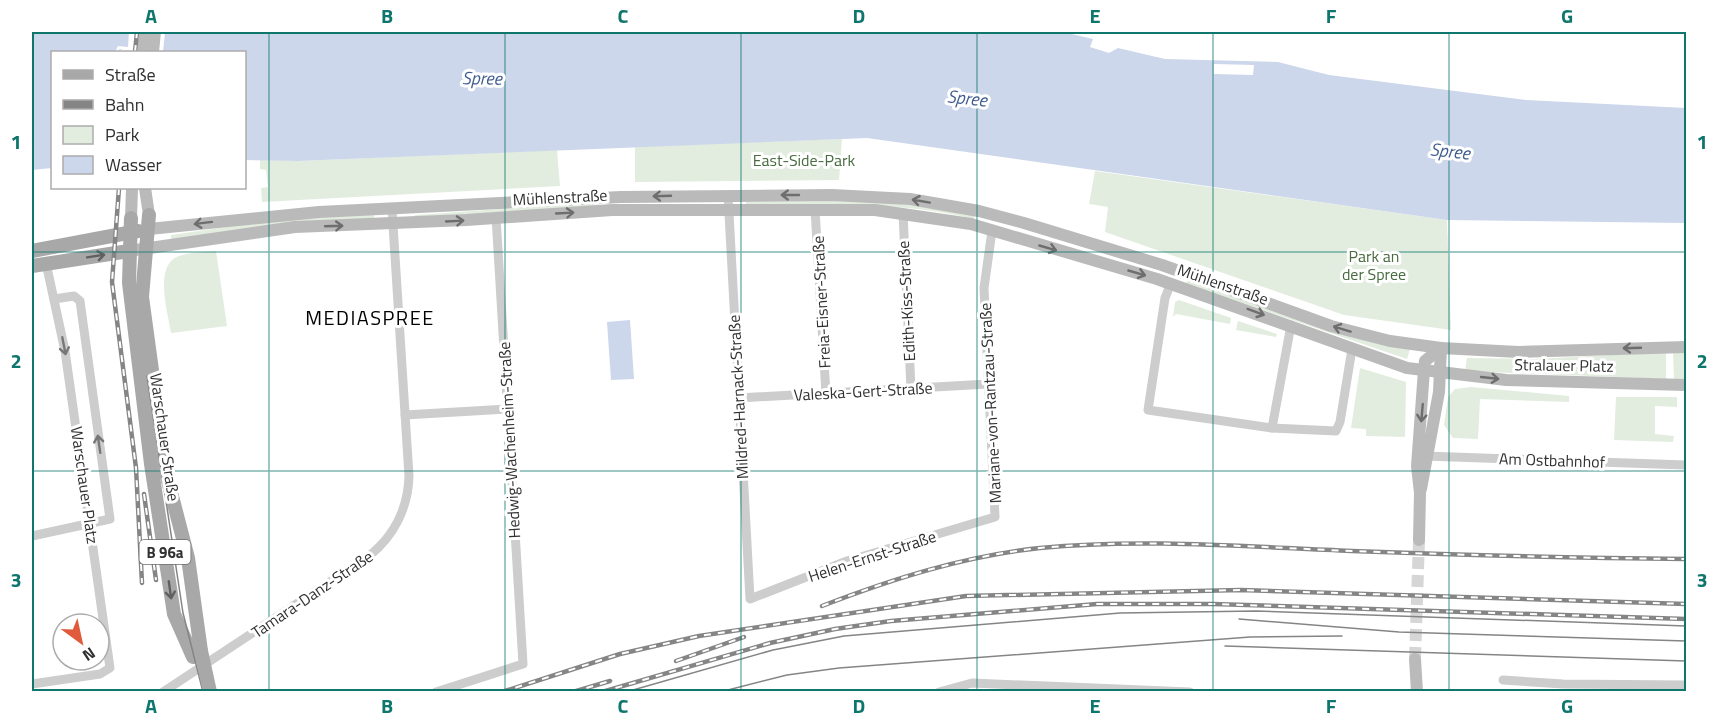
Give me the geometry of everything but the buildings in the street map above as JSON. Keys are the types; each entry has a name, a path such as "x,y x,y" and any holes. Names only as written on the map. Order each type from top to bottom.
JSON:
{"main road":[{"path":"143,51 145,32"},
{"path":"153,51 155,32"},
{"path":"130,225 132,189"},
{"path":"32,251 149,222 145,189"},
{"name":"Mühlenstraße","path":"149,222 621,197 728,195 901,198 996,215 1176,270 1352,332 1390,341 1441,348"},
{"name":"Mühlenstraße","path":"129,251 295,227 393,224 612,210 815,210 903,213 970,225 1171,283 1291,325 1352,350 1407,368 1440,373"},
{"path":"992,231 996,215"},
{"name":"B 96a","path":"146,248 149,222"},
{"name":"Warschauer Straße","path":"130,225 129,283 140,378 173,609 178,627 197,654"},
{"name":"Warschauer Straße","path":"146,248 142,297 166,473 188,558 197,654"},
{"path":"32,266 129,251"},
{"path":"1171,283 1176,270"},
{"name":"Stralauer Platz","path":"1441,348 1518,351 1686,347"},
{"path":"1423,456 1425,361 1441,348"},
{"path":"1419,540 1420,493 1417,476 1440,373 1441,348"},
{"name":"Stralauer Platz","path":"1440,373 1506,380 1686,385"},
{"name":"B 96a","path":"197,654 201,692"},
{"name":"B 96a","path":"197,654 210,692"},
{"path":"1415,659 1417,692"}],"street":[{"name":"Mildred-Harnack-Straße","path":"728,195 750,599"},
{"name":"Tamara-Danz-Straße","path":"163,692 329,584 385,542 400,518 408,491 392,209"},
{"name":"Freia-Eisner-Straße","path":"815,210 826,393"},
{"name":"Edith-Kiss-Straße","path":"903,213 911,389"},
{"name":"Hedwig-Wachenheim-Straße","path":"436,692 523,664 496,217"},
{"name":"Mariane-von-Rantzau-Straße","path":"992,231 984,288 995,518"},
{"name":"Warschauer Platz","path":"32,684 108,671 108,644 65,351 46,263"},
{"path":"1171,283 1165,298 1148,410 1272,428 1336,431 1340,422 1352,350"},
{"name":"Warschauer Platz","path":"54,299 74,296 80,301 110,519 91,523"},
{"path":"1272,428 1291,325"},
{"name":"Valeska-Gert-Straße","path":"738,398 988,384"},
{"path":"405,415 507,409"},
{"name":"Am Ostbahnhof","path":"1423,456 1686,465"},
{"name":"Helen-Ernst-Straße","path":"750,599 847,561 995,518"},
{"path":"32,536 91,523"},
{"path":"1503,680 1563,684 1686,685"},
{"path":"939,692 972,683 1038,688 1190,692"}],"green space":[{"name":"East-Side-Park","path":"842,139 839,180 635,182 635,146"},
{"path":"557,150 560,186 262,202 261,188 268,187 266,170 260,169 260,160 298,161"},
{"name":"Park an der Spree","path":"1095,171 1447,220 1451,330 1344,315 1105,232 1108,207 1089,204"},
{"path":"871,200 975,214 974,219 918,209 889,207 746,205 746,202"},
{"path":"593,203 593,207 415,218 415,215"},
{"path":"374,213 374,219 171,240 171,235 255,223"},
{"path":"216,251 227,326 171,333 164,290 166,269 171,261 179,256"},
{"path":"1187,281 1410,349 1407,359 1186,284"},
{"path":"1179,300 1231,318 1230,324 1176,314 1173,317 1175,302"},
{"path":"1238,321 1277,334 1276,337 1236,330"},
{"path":"1666,352 1666,379 1465,371 1467,358 1535,359"},
{"path":"1673,353 1686,353 1686,379 1674,379"},
{"path":"1360,368 1406,382 1405,437 1366,436 1366,429 1351,428"},
{"path":"1471,387 1569,396 1569,402 1480,399 1478,439 1453,438 1444,425 1448,397 1455,389"},
{"path":"1616,397 1677,397 1677,407 1655,406 1655,434 1674,436 1673,442 1614,440"}],"water":[{"name":"Spree","path":"32,32 1063,32 1093,39 1090,47 1109,53 1118,48 1165,59 1278,62 1329,75 1526,100 1686,108 1686,223 1447,220 867,138 298,161 246,160 246,51 158,51 128,47 118,51 51,51 51,168 32,170"},
{"path":"630,320 634,379 611,380 607,322"}],"pier":[{"path":"129,32 165,32 163,51 120,49 116,51 118,46 128,47"},
{"path":"1214,64 1254,65 1253,75 1214,74"}],"tunnel":[{"path":"1415,659 1419,540"}],"tram line":[{"path":"147,376 183,613 203,692"},
{"path":"626,692 773,650 844,636 1120,613 1256,611 1686,626"},
{"path":"1239,619 1399,632 1686,641"},
{"path":"720,692 787,675 839,668 1250,637 1342,636"},
{"path":"1225,646 1686,661"}],"railway":[{"path":"135,51 137,32"},
{"path":"119,189 112,282 136,468 142,583"},
{"path":"144,494 156,580"},
{"path":"822,606 902,578 956,563 1012,552 1079,545 1196,544 1435,554 1686,559"},
{"path":"502,692 620,654 699,636 966,596 1241,590 1686,604"},
{"path":"602,692 770,643 835,629 891,621 1097,604 1213,604 1686,619"},
{"path":"676,661 744,637"},
{"path":"573,692 610,681"}],"district":[{"name":"MEDIASPREE","path":"370,317"}]}
